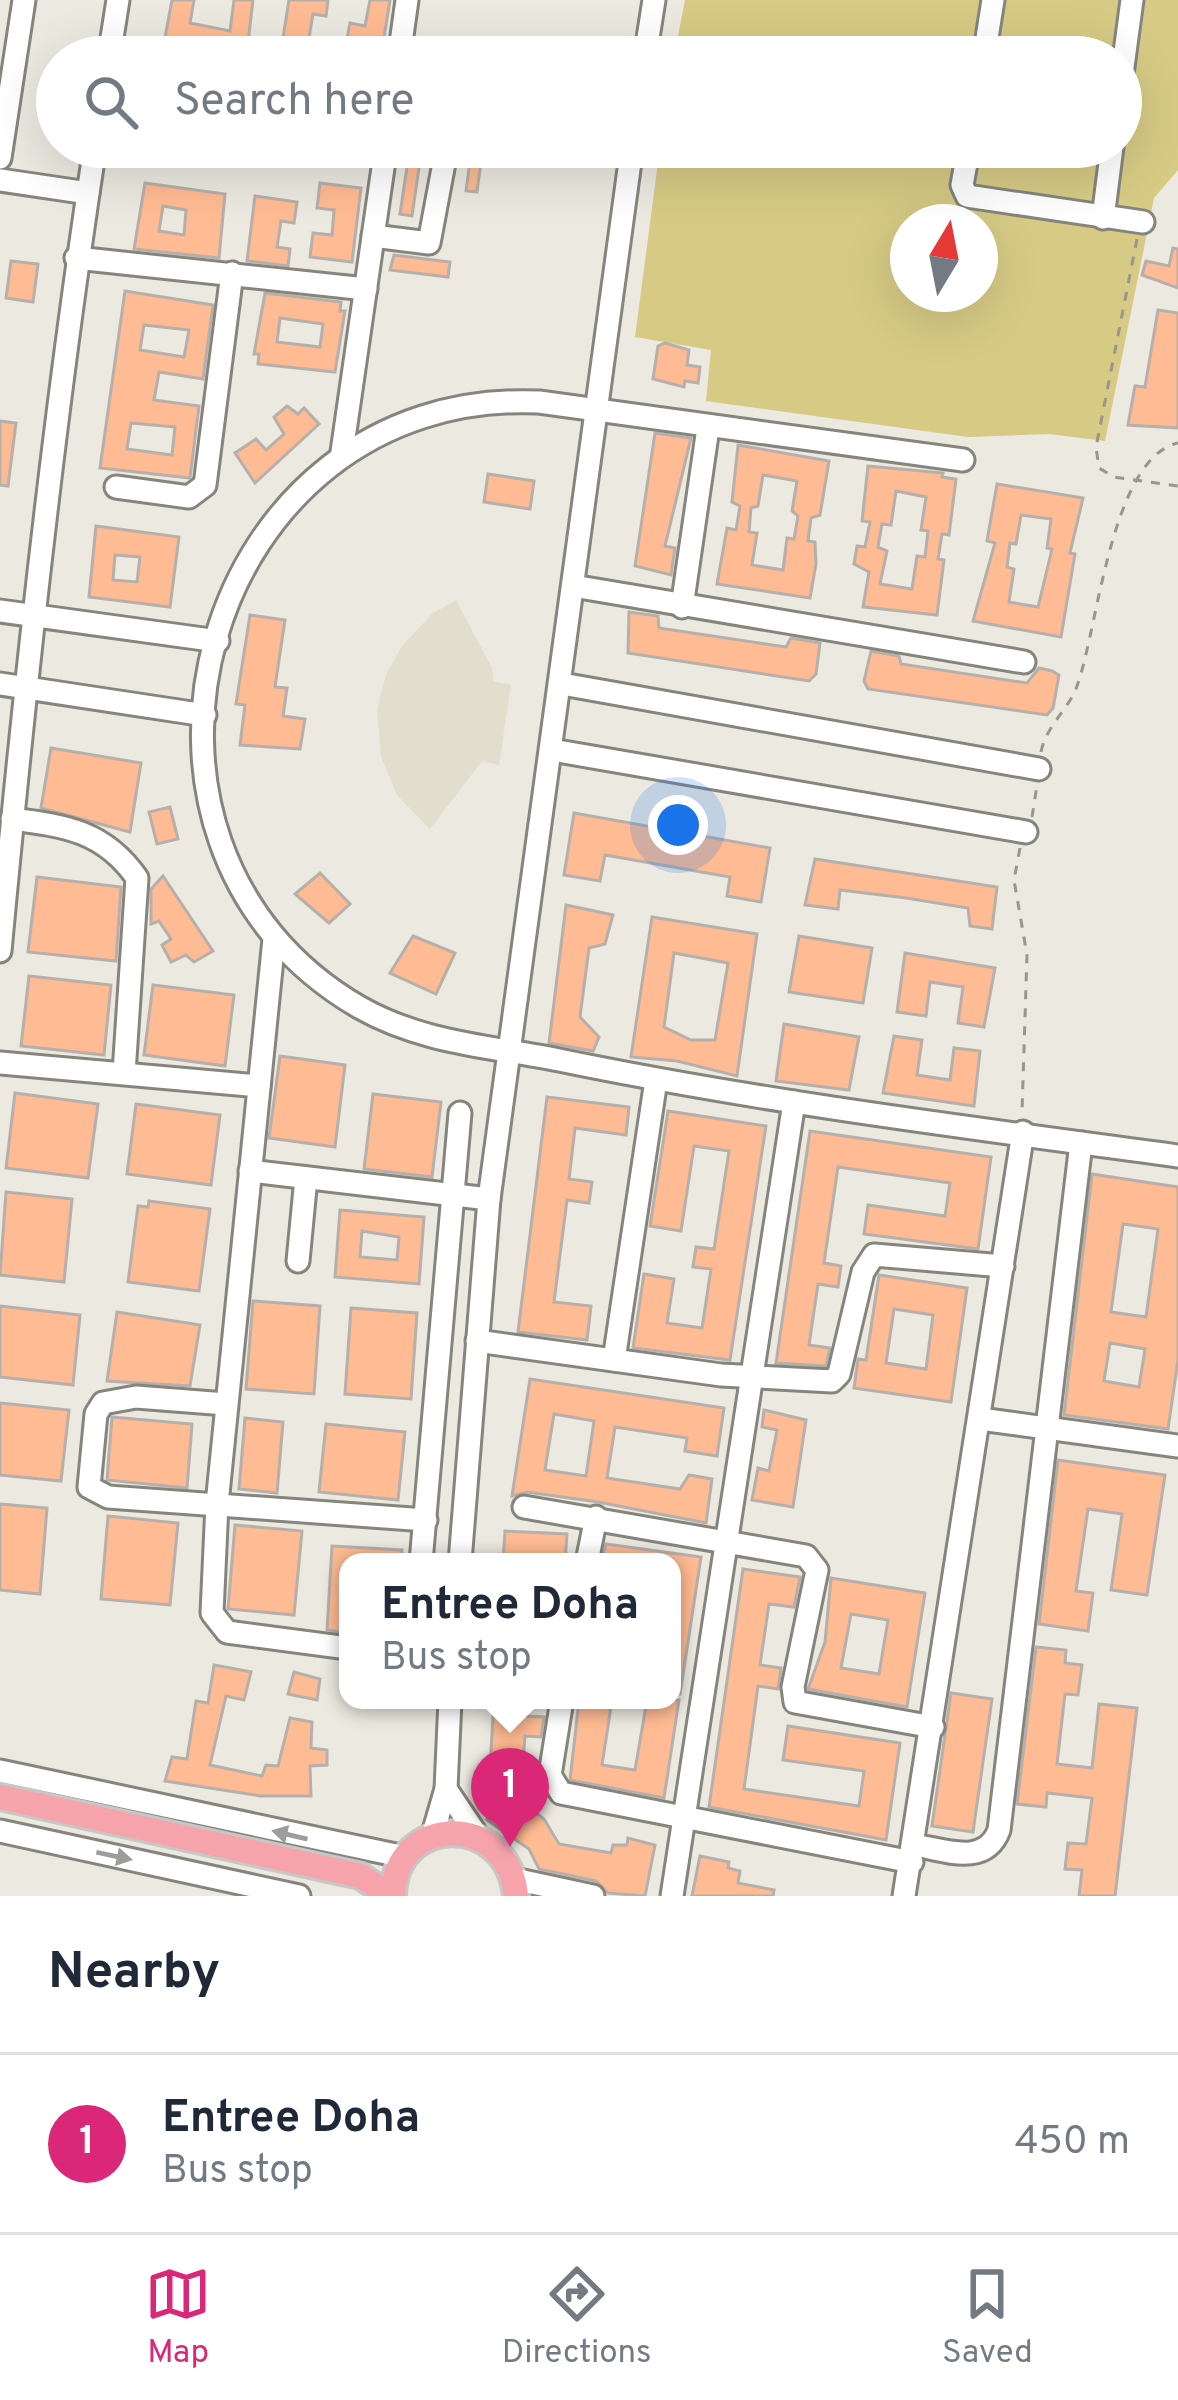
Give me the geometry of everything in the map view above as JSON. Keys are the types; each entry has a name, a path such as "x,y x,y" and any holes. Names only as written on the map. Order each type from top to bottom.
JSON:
{"main road":[{"path":"0,1797 361,1876 391,1896 403,1860"},
{"path":"361,1876 403,1860 432,1837 448,1833 479,1838 495,1848 515,1892"}],"street":[{"path":"0,158 24,0"},
{"path":"112,36 118,0"},
{"path":"402,36 407,0"},
{"path":"648,36 654,0"},
{"path":"987,36 993,0"},
{"path":"1127,36 1132,0"},
{"path":"0,951 32,617 76,258 92,168"},
{"path":"342,452 383,168"},
{"path":"373,236 429,243 443,168"},
{"path":"461,1553 489,1199 562,684 592,407 629,168"},
{"path":"965,168 962,185 967,196 1141,226"},
{"path":"1103,218 1109,168"},
{"path":"0,180 88,193"},
{"path":"76,258 366,289"},
{"path":"116,488 189,497 205,485 232,273"},
{"path":"963,460 708,428 592,407 488,400 453,405 396,424 342,452 302,485 258,539 218,641 205,715 204,774 213,824 237,879 274,939 356,1006 402,1029 437,1041 510,1050 656,1080 1178,1156"},
{"path":"682,608 708,428"},
{"path":"574,586 682,608 1024,662"},
{"path":"0,611 218,641"},
{"path":"0,684 205,715"},
{"path":"562,684 1039,769"},
{"path":"552,750 1026,832"},
{"path":"12,819 82,829 107,844 137,878 124,1073"},
{"path":"274,939 226,1404 211,1608 221,1629 339,1647"},
{"path":"0,1063 259,1085"},
{"path":"614,1360 656,1080"},
{"path":"672,1896 794,1102"},
{"path":"422,1553 460,1113"},
{"path":"911,1875 1023,1132"},
{"path":"561,1709 550,1775 557,1791 911,1875 989,1846 999,1830 1081,1143"},
{"path":"250,1171 489,1199"},
{"path":"298,1261 306,1178"},
{"path":"477,1341 752,1376 836,1380 851,1336 863,1273 874,1256 1003,1266"},
{"path":"226,1404 111,1400 97,1414 89,1487 100,1496 426,1520"},
{"path":"980,1419 1178,1446"},
{"path":"524,1507 800,1554 816,1564 793,1688 797,1703 933,1727"},
{"path":"589,1553 596,1517"},
{"path":"432,1837 446,1789 450,1709"},
{"path":"0,1771 403,1860"},
{"path":"446,1789 479,1838"},
{"path":"0,1831 299,1896"},
{"path":"515,1892 593,1896"}],"path":[{"path":"1141,226 1096,447 1099,468 1114,478 1178,486"},
{"path":"1023,1132 1020,1086 1027,955 1014,880 1043,743 1076,690 1112,538 1137,480 1151,459 1178,442"}],"shaded area":[{"path":"685,0 1178,0 1178,170 1154,198 1105,441 1049,434 968,437 706,401 711,350 635,337 657,168 1142,168 1142,36 678,36"},
{"path":"456,600 492,668 493,681 511,685 499,765 482,761 430,829 397,795 381,756 377,710 386,675 402,646 432,614"}],"building":[{"path":"172,0 194,0 190,23 230,31 234,0 253,0 249,36 165,36"},
{"path":"289,0 328,0 326,16 313,14 309,36 283,36"},
{"path":"370,0 390,0 384,36 348,36 350,23 365,26"},
{"path":"407,168 419,168 412,216 400,214"},
{"path":"469,168 480,168 477,192 466,191"},
{"path":"145,183 225,194 219,258 134,249","holes":["163,206 186,210 184,235 159,231"]},
{"path":"320,183 361,188 352,262 310,257 313,233 332,235 334,210 317,208"},
{"path":"255,196 297,202 294,223 281,221 277,247 290,249 288,266 247,261"},
{"path":"1173,248 1178,249 1178,288 1142,275 1146,261 1169,266"},
{"path":"394,255 450,262 448,277 390,270"},
{"path":"11,261 38,264 33,302 6,298"},
{"path":"125,291 213,305 203,379 159,372 154,400 199,406 190,478 100,468","holes":["144,325 189,330 184,357 140,350","131,423 175,427 172,455 127,449"]},
{"path":"265,293 341,302 340,311 345,311 335,372 258,364 259,354 254,354","holes":["280,318 323,324 320,347 277,342"]},
{"path":"1158,310 1178,313 1178,428 1128,425 1135,386 1145,387"},
{"path":"665,343 689,350 687,365 700,367 698,383 685,381 684,387 653,379 658,346"},
{"path":"287,406 298,414 304,408 319,424 255,483 235,453 256,439 266,450 284,434 274,417"},
{"path":"0,421 16,423 8,486 0,485"},
{"path":"655,433 691,438 665,546 675,548 671,575 635,566"},
{"path":"738,445 829,461 820,515 811,518 808,541 815,542 816,564 810,598 717,584 727,528 736,530 740,506 732,502","holes":["763,475 797,481 792,511 798,516 794,539 787,538 783,570 752,565 757,533 749,532 751,508 758,506"]},
{"path":"868,466 943,473 942,477 956,479 949,535 942,534 938,559 944,560 937,615 863,607 869,572 854,564 857,546 865,547 870,522 862,521","holes":["896,491 926,497 921,530 928,531 925,557 917,556 912,589 880,584 887,551 878,547 882,524 891,525"]},
{"path":"488,474 534,481 530,509 484,502"},
{"path":"997,484 1083,498 1070,553 1075,554 1061,637 973,621 995,543 987,541","holes":["1021,515 1051,519 1047,548 1052,549 1038,607 1009,602 1014,569 1007,567 1010,543 1016,544"]},
{"path":"96,526 179,537 170,607 89,597","holes":["115,555 140,557 137,582 113,580"]},
{"path":"629,612 658,616 659,628 786,647 791,638 820,643 816,674 809,681 628,653"},
{"path":"250,615 285,620 275,687 287,688 283,716 305,719 300,749 240,745 245,705 236,704"},
{"path":"871,651 899,656 901,664 1027,683 1039,668 1052,671 1059,675 1053,708 1047,715 868,689 864,681"},
{"path":"51,748 141,763 130,832 41,808"},
{"path":"170,807 178,839 157,844 149,812"},
{"path":"574,813 770,848 761,902 727,896 730,877 605,855 600,881 564,875"},
{"path":"815,859 997,887 992,929 970,926 968,908 906,898 840,890 838,909 805,905"},
{"path":"320,873 350,904 329,923 295,894"},
{"path":"163,876 213,951 194,962 186,955 171,962 162,945 171,939 159,921 151,924 151,889"},
{"path":"37,877 121,887 116,961 28,952"},
{"path":"566,905 613,915 605,944 589,948 580,1017 599,1037 593,1051 549,1043"},
{"path":"652,917 757,934 737,1076 677,1061 631,1057","holes":["674,953 728,963 715,1040 691,1040 664,1027"]},
{"path":"413,936 455,953 436,994 390,973"},
{"path":"799,936 872,948 863,1003 789,992"},
{"path":"905,953 995,968 984,1027 958,1023 963,987 930,982 926,1016 897,1012"},
{"path":"29,976 111,985 104,1055 21,1046"},
{"path":"153,985 234,995 225,1066 144,1055"},
{"path":"784,1024 859,1037 849,1090 776,1081"},
{"path":"894,1036 922,1040 917,1075 950,1080 954,1048 980,1051 974,1106 883,1093"},
{"path":"280,1056 345,1065 335,1147 269,1138"},
{"path":"15,1093 98,1104 88,1178 6,1168"},
{"path":"373,1094 441,1102 432,1177 364,1169"},
{"path":"547,1097 629,1107 626,1135 575,1128 569,1179 592,1182 589,1203 567,1200 554,1302 591,1306 587,1340 518,1332"},
{"path":"136,1104 220,1115 211,1185 127,1174"},
{"path":"668,1111 766,1126 730,1360 633,1348 644,1274 674,1279 667,1323 702,1328 711,1269 693,1267 696,1247 714,1249 729,1151 694,1146 681,1231 650,1226"},
{"path":"810,1131 991,1157 978,1249 864,1234 868,1205 945,1216 950,1183 838,1167 824,1263 841,1266 838,1287 818,1284 809,1345 830,1348 826,1366 776,1363"},
{"path":"1092,1174 1178,1187 1178,1360 1168,1429 1064,1415","holes":["1123,1224 1158,1229 1146,1317 1111,1312","1110,1343 1145,1349 1139,1387 1104,1381"]},
{"path":"6,1192 72,1199 64,1282 0,1275"},
{"path":"149,1201 210,1209 199,1291 128,1282 138,1206 148,1207"},
{"path":"340,1210 424,1217 419,1284 335,1277","holes":["362,1231 399,1237 397,1260 360,1257"]},
{"path":"879,1275 967,1288 951,1402 854,1388 858,1359 866,1360","holes":["894,1309 933,1315 926,1369 886,1363"]},
{"path":"253,1301 320,1306 314,1394 246,1389"},
{"path":"0,1306 80,1315 73,1385 0,1377"},
{"path":"351,1308 417,1313 411,1399 345,1394"},
{"path":"117,1312 200,1325 190,1386 107,1381"},
{"path":"530,1379 724,1408 717,1456 685,1451 687,1438 615,1427 607,1478 680,1489 689,1475 712,1479 706,1523 527,1492 512,1496","holes":["554,1414 594,1421 586,1476 545,1470"]},
{"path":"0,1403 69,1410 61,1481 0,1475"},
{"path":"764,1410 806,1420 793,1507 752,1500 758,1468 769,1471 777,1430 762,1427"},
{"path":"112,1417 192,1424 187,1488 107,1480"},
{"path":"245,1418 283,1422 277,1493 239,1489"},
{"path":"326,1424 405,1432 398,1500 319,1492"},
{"path":"1058,1460 1165,1475 1147,1595 1111,1590 1122,1514 1088,1509 1076,1591 1093,1593 1088,1631 1039,1624"},
{"path":"0,1504 47,1508 40,1594 0,1590"},
{"path":"108,1516 178,1523 170,1605 101,1599"},
{"path":"235,1525 302,1531 294,1615 228,1609"},
{"path":"505,1531 567,1534 566,1553 504,1553"},
{"path":"606,1544 672,1553 604,1553"},
{"path":"332,1546 402,1550 339,1553 339,1632 327,1630"},
{"path":"681,1554 701,1557 681,1687"},
{"path":"743,1569 800,1577 794,1607 769,1604 760,1665 781,1668 778,1689 758,1686 744,1789 859,1806 864,1771 783,1760 788,1726 900,1743 886,1840 709,1807"},
{"path":"831,1578 925,1593 907,1707 808,1689 825,1642","holes":["851,1614 888,1620 879,1674 841,1668"]},
{"path":"1036,1647 1066,1650 1065,1663 1082,1665 1078,1695 1065,1694 1057,1764 1092,1768 1099,1704 1137,1708 1115,1896 1079,1896 1082,1870 1065,1869 1068,1843 1086,1844 1092,1798 1047,1793 1046,1807 1017,1804"},
{"path":"214,1665 251,1672 244,1700 226,1696 210,1765 262,1776 266,1765 278,1766 290,1718 312,1722 311,1748 327,1750 327,1765 310,1766 311,1796 261,1796 165,1781 172,1757 187,1759 196,1701 208,1703"},
{"path":"294,1672 320,1679 317,1700 288,1694"},
{"path":"951,1693 992,1699 973,1832 932,1826"},
{"path":"493,1709 526,1709 526,1716 544,1717 541,1737 525,1736 520,1801 544,1819 559,1844 611,1853 613,1845 627,1845 628,1838 655,1845 645,1896 608,1893 596,1881 539,1869 529,1849 487,1820"},
{"path":"578,1709 611,1709 602,1765 635,1770 645,1709 678,1709 664,1798 570,1780"},
{"path":"700,1856 729,1862 728,1868 740,1871 738,1883 774,1890 773,1896 692,1896"}],"place":[{"name":"Entree Doha","path":"510,1847"}]}
